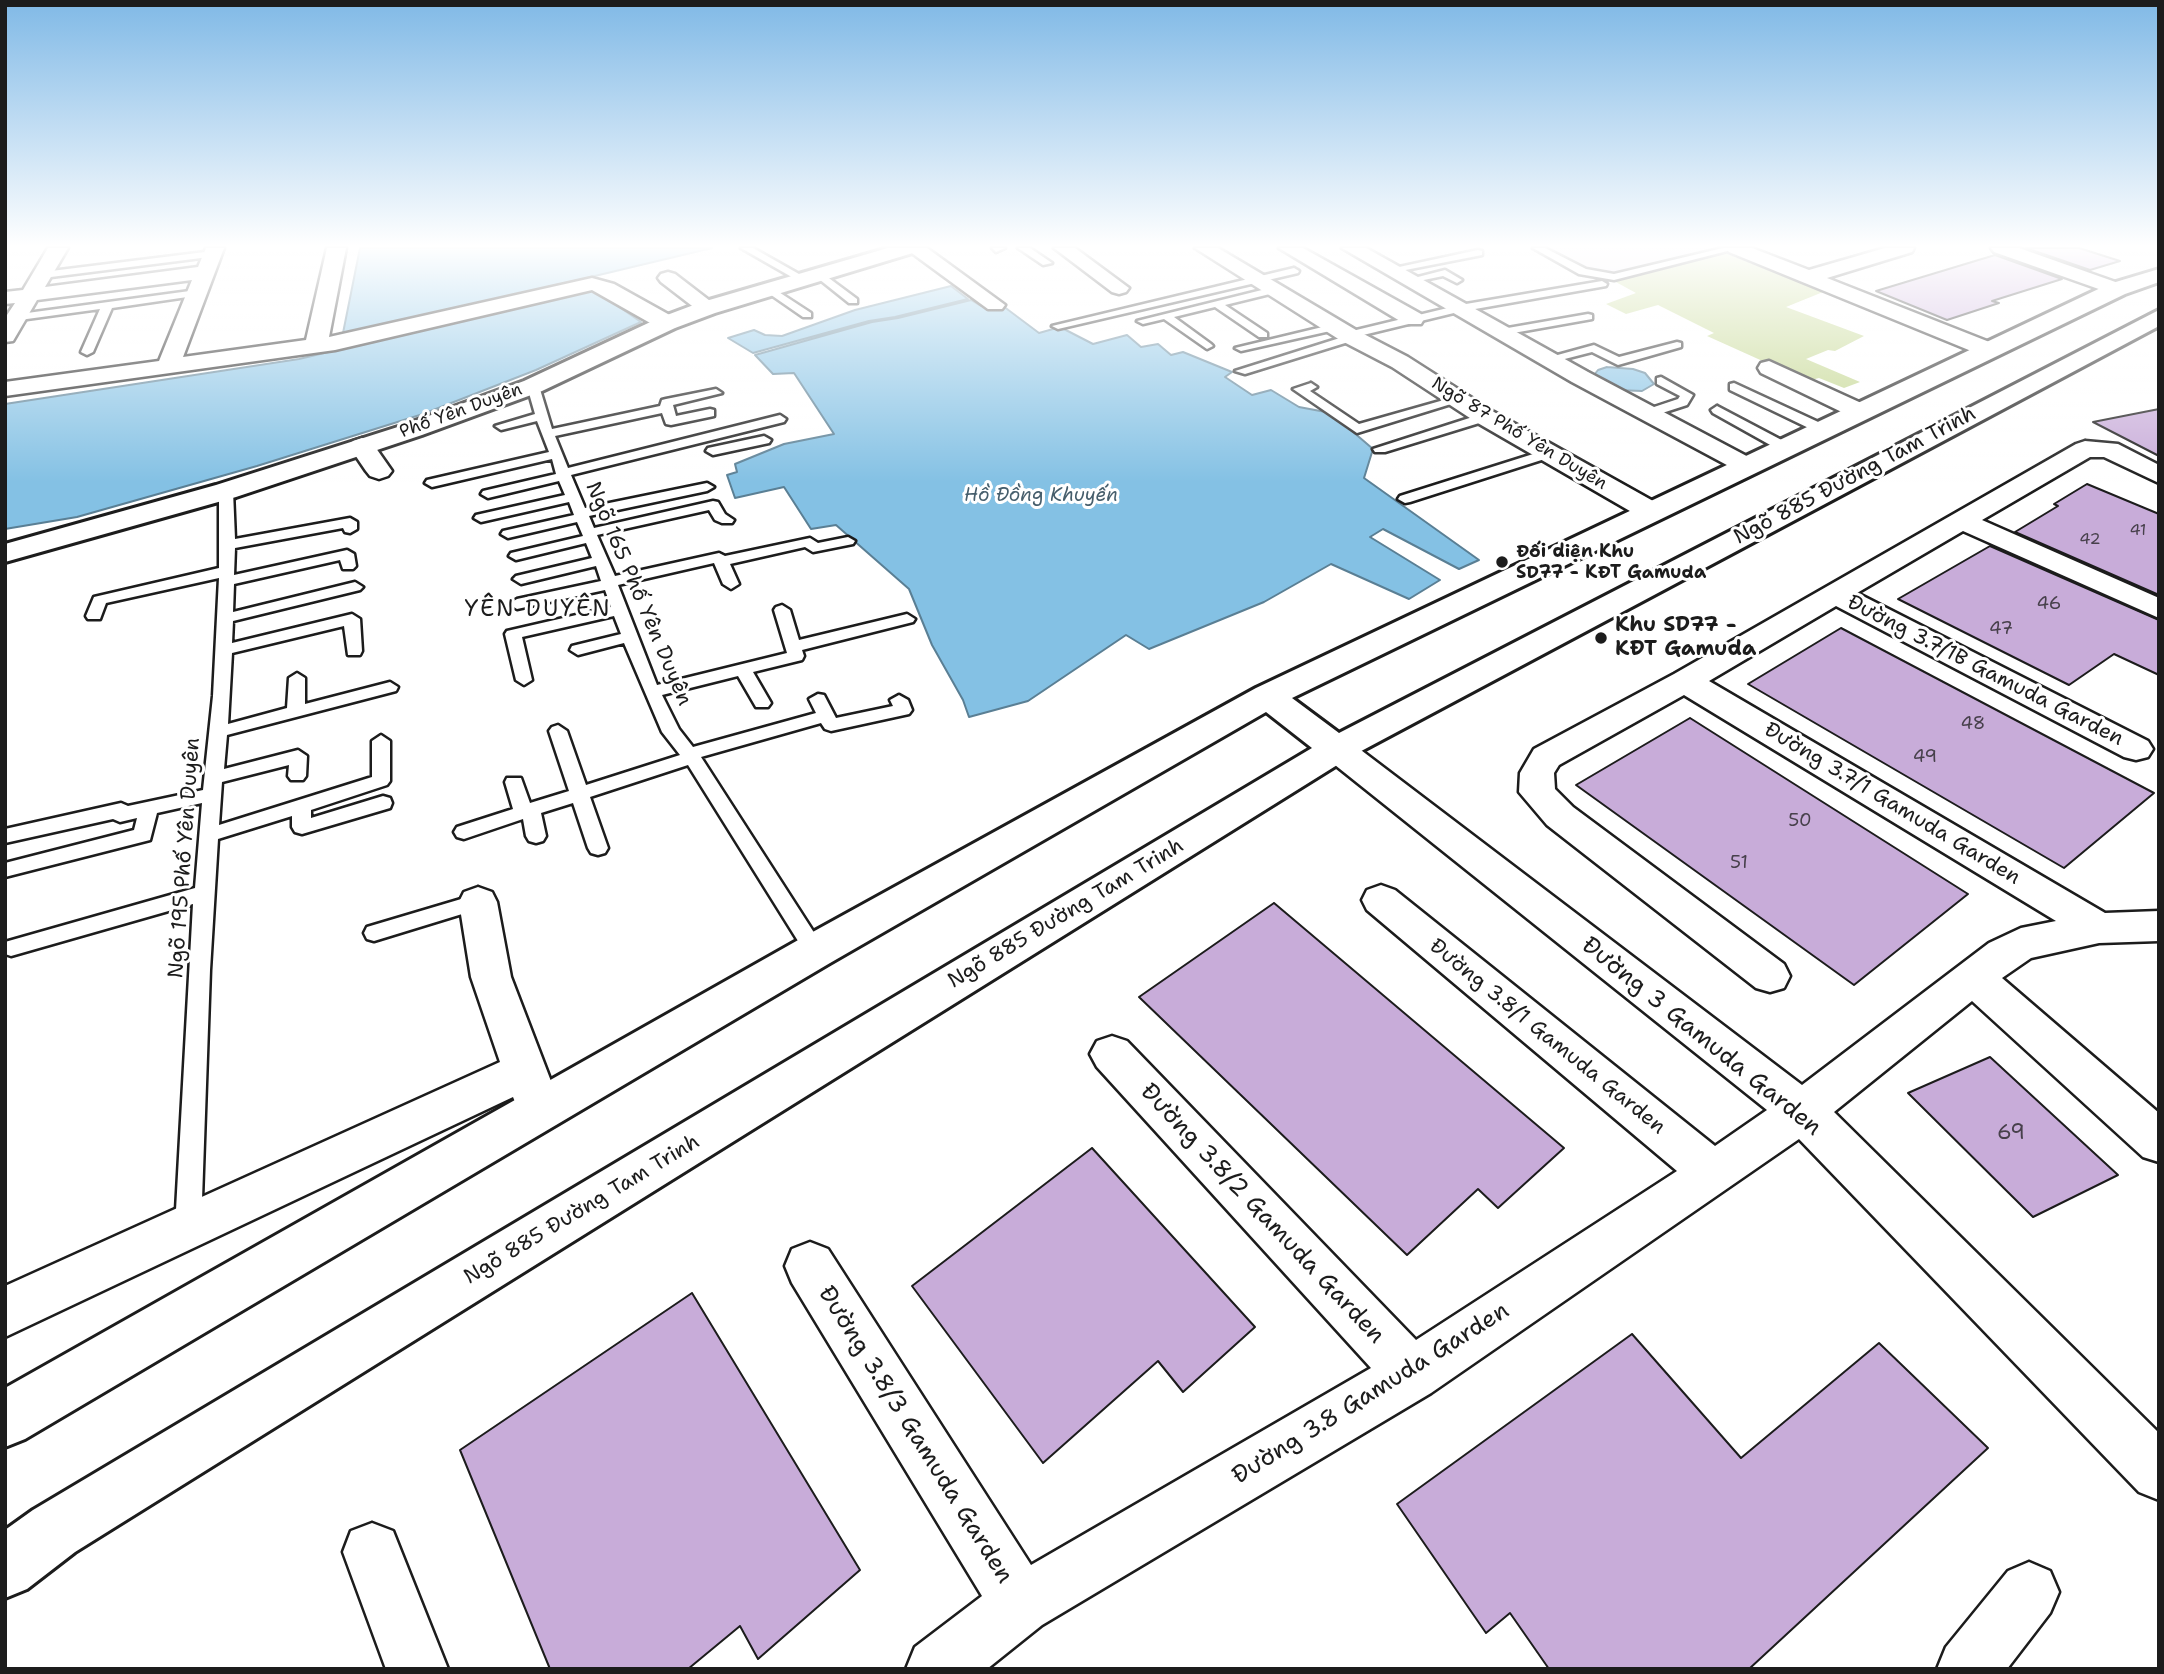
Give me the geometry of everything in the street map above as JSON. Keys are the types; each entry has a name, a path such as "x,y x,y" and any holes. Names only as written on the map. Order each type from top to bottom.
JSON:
{"street":[{"path":"168,366 184,326"},
{"path":"316,345 320,326"},
{"path":"5,389 316,345 401,326"},
{"name":"Phố Yên Duyên","path":"5,553 226,491 362,446 533,386 660,326"},
{"name":"Ngõ 87 Phố Yên Duyên","path":"1334,326 1485,417 1653,512"},
{"path":"1491,326 1747,466"},
{"path":"1931,326 2020,362"},
{"name":"Ngõ 885 Đường Tam Trinh","path":"5,1567 54,1531 1337,749 2020,362 2068,326"},
{"name":"Ngõ 885 Đường Tam Trinh","path":"5,1312 188,1229 532,1090 815,951 1268,696 1861,412 2131,326"},
{"path":"1769,368 1861,412"},
{"path":"362,446 379,471"},
{"path":"1770,976 1560,816 1537,792 1537,774 1546,757 1685,681 2088,448 2101,448 2117,453 2159,475"},
{"path":"2071,459 2159,493"},
{"path":"1962,521 2159,609"},
{"name":"Đường 3.7/1B Gamuda Garden","path":"1834,593 2136,749"},
{"name":"Đường 3.7/1 Gamuda Garden","path":"1685,681 2099,928"},
{"path":"1268,696 1337,749"},
{"name":"Đường 3 Gamuda Garden","path":"1337,749 1801,1111 2159,1472"},
{"name":"Đường 3.8/1 Gamuda Garden","path":"1381,900 1714,1173"},
{"path":"478,902 491,977 532,1090"},
{"name":"Đường 3.8 Gamuda Garden","path":"937,1669 1021,1604 1412,1374 1714,1173 1801,1111 2003,954 2021,944 2099,928 2159,926"},
{"path":"1975,978 2159,1142"},
{"name":"Đường 3.8/2 Gamuda Garden","path":"1112,1054 1412,1374"},
{"name":"Ngõ 885 Đường Tam Trinh","path":"5,1419 532,1090"},
{"name":"Đường 3.8/3 Gamuda Garden","path":"810,1266 1021,1604"},
{"path":"372,1552 417,1669"},
{"path":"1976,1666 2029,1592"}],"lane":[{"path":"87,352 98,326"},
{"path":"1180,326 1208,346"},
{"path":"1250,326 1263,335"},
{"path":"1241,348 1395,326"},
{"path":"1496,329 1509,326"},
{"path":"1496,329 1518,326"},
{"path":"1241,371 1346,333"},
{"path":"1549,359 1604,345 1618,361 1677,345"},
{"path":"1648,413 1683,402 1687,395 1661,381"},
{"name":"Ngõ 165 Phố Yên Duyên","path":"533,386 547,434 601,560 652,692 671,732 691,756 815,951"},
{"path":"1311,387 1299,389 1357,429 1458,400"},
{"path":"1734,387 1824,430"},
{"path":"710,413 671,421 666,403 716,393"},
{"path":"547,434 625,423 667,408"},
{"path":"1717,410 1786,448"},
{"path":"501,426 540,416"},
{"path":"1380,449 1485,417"},
{"path":"488,494 780,419"},
{"path":"705,437 721,465"},
{"path":"713,450 764,440"},
{"path":"1405,499 1549,453"},
{"path":"432,483 557,454"},
{"path":"481,518 579,509 707,487"},
{"name":"Ngõ 195 Phố Yên Duyên","path":"188,1229 204,894 225,650 228,576 226,491"},
{"path":"516,556 713,505 720,517 727,520"},
{"path":"508,534 579,509"},
{"path":"688,511 696,527"},
{"path":"228,545 350,522 351,528"},
{"path":"721,561 810,542 813,548 848,541"},
{"path":"94,616 99,600 347,554 348,566"},
{"path":"517,604 719,557 731,584"},
{"path":"521,579 601,560"},
{"path":"226,618 355,587"},
{"path":"524,680 513,634 620,610"},
{"path":"652,692 796,656 782,610"},
{"path":"225,650 352,619 354,651"},
{"path":"793,647 907,619"},
{"path":"578,650 631,636"},
{"path":"743,669 762,704"},
{"path":"296,711 297,678"},
{"path":"218,732 390,687"},
{"path":"818,699 831,725 904,710 899,700"},
{"path":"464,832 691,756 826,716"},
{"path":"558,731 598,848"},
{"path":"209,835 381,781 381,741"},
{"path":"5,836 121,810 120,815 148,809 298,756 297,776"},
{"path":"514,782 536,836"},
{"path":"301,808 302,827 383,803"},
{"path":"5,870 143,835 148,809"},
{"path":"11,948 204,894"},
{"path":"374,933 478,902"}],"green space":[{"path":"1700,326 1837,326 1864,336 1835,351 1828,350 1806,359 1860,382 1844,388 1819,378 1807,381 1707,336 1714,333"}],"water":[{"path":"344,326 375,326 343,333"},
{"path":"437,326 632,326 536,370 423,414 257,466 77,517 5,529 5,404 299,359"},
{"path":"810,326 850,326 753,353 728,338 754,330 765,335 782,336"},
{"name":"Hồ Đồng Khuyến","path":"857,326 1030,326 1039,333 1060,327 1093,344 1127,335 1141,347 1158,344 1171,355 1183,352 1232,372 1225,377 1252,395 1271,390 1299,407 1331,413 1373,449 1364,478 1479,560 1459,569 1383,529 1370,537 1440,580 1409,599 1331,564 1264,602 1149,649 1126,635 1028,701 969,717 963,700 932,645 909,589 836,525 811,529 784,487 735,498 727,475 737,472 735,464 784,444 834,434 794,373 773,374 755,355"},
{"path":"1607,367 1645,373 1654,384 1642,391 1617,390 1597,381 1594,375 1598,370"}],"building":[{"path":"2159,409 2159,456 2093,422"},
{"path":"2087,484 2159,514 2159,595 2015,532 2058,506 2054,504"},
{"path":"1990,546 2159,620 2159,675 2114,654 2069,685 1898,599"},
{"path":"1841,628 2154,793 2064,868 1748,684"},
{"path":"1690,718 1968,894 1854,985 1576,785"},
{"path":"1274,903 1564,1148 1498,1208 1478,1189 1407,1255 1139,997"},
{"path":"1990,1057 2118,1175 2033,1217 1908,1093"},
{"path":"1092,1148 1255,1327 1183,1392 1158,1361 1043,1463 912,1286"},
{"path":"692,1293 860,1570 758,1659 740,1626 688,1669 550,1669 460,1450"},
{"path":"1632,1334 1741,1458 1879,1343 1988,1448 1749,1669 1549,1669 1510,1613 1486,1633 1397,1504"}],"place":[{"name":"Đối diện Khu SD77 - KĐT Gamuda","path":"1502,562"},
{"name":"Khu SD77 - KĐT Gamuda","path":"1601,638"}],"district":[{"name":"YÊN DUYÊN","path":"538,610"}]}
